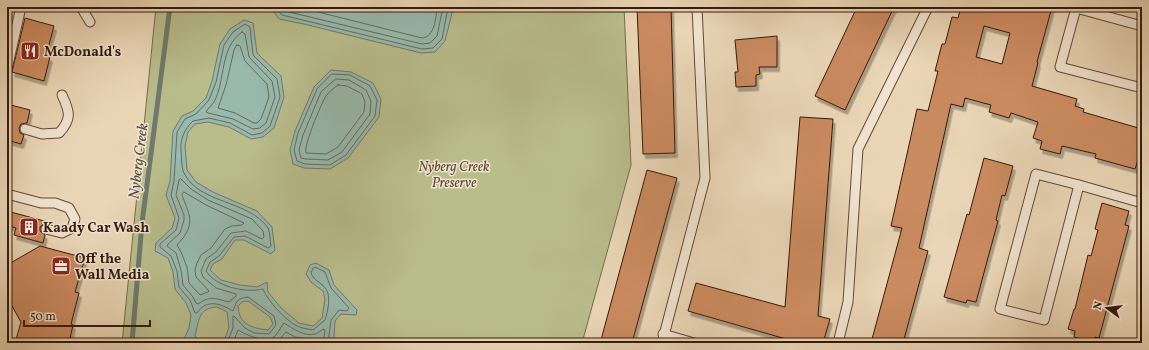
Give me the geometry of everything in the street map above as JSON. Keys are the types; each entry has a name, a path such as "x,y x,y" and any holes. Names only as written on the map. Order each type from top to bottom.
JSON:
{"lane":[{"path":"7,69 21,7"},
{"path":"81,7 90,22"},
{"path":"694,343 662,339 705,178 697,7"},
{"path":"838,343 848,302 858,149 928,7"},
{"path":"1142,26 1100,11 1076,8 1060,66 1142,88"},
{"path":"25,129 42,134 59,133 67,125 69,110 62,95"},
{"path":"1079,185 1044,320 1000,309 1036,174 1079,185 1142,203"},
{"path":"7,194 42,203 55,202 69,208 75,219 72,228 62,233 46,229"}],"green space":[{"name":"Nyberg Creek Preserve","path":"156,7 624,7 631,165 582,343 122,343"}],"water":[{"path":"270,7 452,7 453,9 445,41 435,52 421,53 279,19"},
{"path":"244,20 253,23 257,53 281,76 284,97 274,128 263,137 251,139 229,127 208,122 195,124 188,132 185,146 187,170 196,182 213,192 257,211 272,227 275,250 271,254 244,240 235,240 222,259 213,264 210,270 221,280 240,285 257,287 267,282 268,292 282,309 299,323 313,326 322,318 325,299 323,291 311,282 306,274 310,265 316,263 329,270 334,285 357,310 356,315 341,314 335,321 332,343 178,343 184,339 189,328 191,315 186,303 175,289 173,272 168,258 155,251 156,243 172,228 175,218 166,195 170,181 173,131 182,116 193,111 206,98 212,81 220,44 230,29","holes":["248,301 270,317 273,324 268,330 252,327 241,317 238,306 242,302","217,307 227,312 229,327 224,341 208,342 198,339 195,336 200,316 206,310"]},
{"path":"331,70 351,72 373,83 381,99 379,117 348,158 330,169 304,168 293,164 290,150 295,131 314,87"}],"building":[{"path":"637,7 671,7 675,153 643,154"},
{"path":"857,7 894,7 845,110 815,96"},
{"path":"961,7 1052,7 1032,86 1077,99 1075,106 1084,109 1083,112 1142,129 1142,162 1138,160 1135,169 1095,158 1096,154 1062,146 1060,154 1040,149 1042,141 1033,138 1038,122 1011,113 1009,118 989,112 991,105 965,98 963,107 951,104 919,248 928,251 903,343 871,343 902,228 891,226 917,109 928,111 938,71 935,71 942,44 945,44 952,17 958,18","holes":["984,26 1010,33 1002,64 976,57"]},
{"name":"McDonald's","path":"25,18 54,26 46,56 50,57 44,81 12,72"},
{"path":"777,36 777,67 759,67 760,74 756,75 756,86 736,87 735,72 738,72 735,40"},
{"path":"7,104 30,110 27,123 21,124 19,128 20,133 24,135 21,144 7,140"},
{"path":"800,117 833,119 818,316 830,319 823,343 800,343 688,311 696,283 785,307"},
{"path":"984,158 1013,166 1005,196 1002,195 996,220 998,221 976,302 967,300 966,303 944,297 967,214 969,215"},
{"path":"647,170 677,178 632,343 610,343 601,340"},
{"path":"1102,203 1129,211 1125,225 1129,226 1099,338 1095,337 1093,342 1074,337 1075,331 1068,329 1075,309 1088,255 1091,256 1098,230 1095,229"},
{"name":"Kaady Car Wash","path":"7,211 48,222 40,227 40,231 45,235 43,243 14,235 16,228 7,225"},
{"path":"40,246 85,258 75,292 79,293 71,324 73,325 69,343 15,343 21,322 7,297 7,265"}],"waterway":[{"name":"Nyberg Creek","path":"132,343 142,223 170,7"}],"place":[{"name":"McDonald's","path":"30,51"},
{"name":"Kaady Car Wash","path":"29,227"},
{"name":"Off the Wall Media","path":"61,266"}]}
